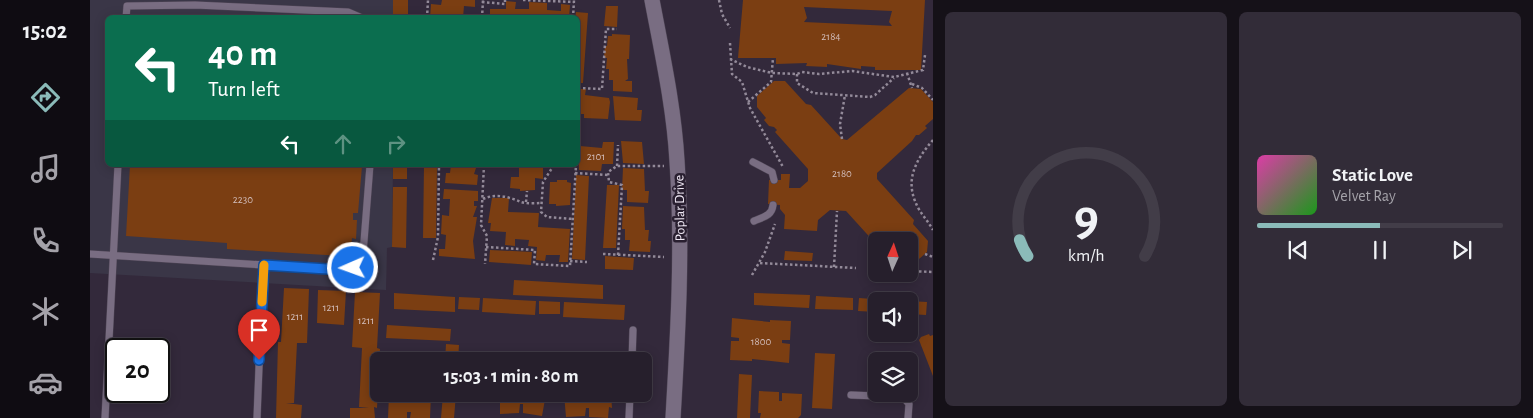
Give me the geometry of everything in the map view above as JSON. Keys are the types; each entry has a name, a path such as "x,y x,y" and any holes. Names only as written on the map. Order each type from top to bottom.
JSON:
{"main road":[{"name":"Poplar Drive","path":"652,0 666,74 677,158 680,200 679,291 673,418"}],"lane":[{"path":"126,15 127,6 185,5 348,12 355,15"},
{"path":"753,162 772,172 774,180"},
{"path":"104,418 118,167"},
{"path":"90,254 343,270 353,268 360,262 363,254 370,167"},
{"path":"754,221 768,215 772,210 773,204"},
{"path":"257,418 264,265"},
{"path":"632,352 633,330"},
{"path":"851,395 903,397 908,404 908,418"},
{"path":"628,418 629,402"}],"path":[{"path":"427,15 428,0"},
{"path":"482,15 482,1 505,4 505,0"},
{"path":"523,0 574,1 573,15"},
{"path":"719,0 722,14 730,28"},
{"path":"580,88 602,89 606,29 618,29"},
{"path":"730,43 732,74 742,82 748,102 785,174"},
{"path":"797,74 797,83 808,91 818,94 873,96 894,77 923,70 925,55"},
{"path":"748,102 771,82 773,58"},
{"path":"730,59 747,67 772,73 797,74 802,72 827,74 852,71 894,77"},
{"path":"907,73 912,88"},
{"path":"912,84 922,88 933,100"},
{"path":"842,140 840,124 845,95"},
{"path":"933,140 916,161 912,182 918,207 933,230"},
{"path":"576,173 608,175 617,166 618,145"},
{"path":"617,166 664,166"},
{"path":"433,260 438,237 439,167"},
{"path":"484,167 481,225 486,234 485,264"},
{"path":"553,167 542,182 541,212 547,217 573,218"},
{"path":"486,247 535,250 534,264 570,266 576,167"},
{"path":"608,175 609,182 622,185 618,255"},
{"path":"526,202 527,191"},
{"path":"482,200 489,196 516,198 526,202 542,203"},
{"path":"834,267 837,211"},
{"path":"752,275 760,263 777,220"},
{"path":"604,254 666,257"},
{"path":"925,254 932,254"},
{"path":"570,261 586,262"},
{"path":"760,263 856,268"},
{"path":"918,271 933,272"}],"shaded area":[{"path":"90,0 393,0 393,15 105,15 105,167 393,167 392,247 387,248 386,290 90,273"}],"building":[{"path":"393,0 408,0 408,15 393,15"},
{"path":"442,0 475,0 475,7 464,6 463,15 430,15 431,4 441,5"},
{"path":"743,0 925,0 921,70 875,70 875,67 861,66 861,69 827,64 827,67 806,66 807,63 776,64 776,58 738,58","holes":["804,7 892,11 889,22 892,26 804,22 807,18"]},
{"path":"506,1 516,2 515,9 529,9 529,2 547,3 547,10 561,11 561,4 570,5 569,15 490,15 490,9 506,9"},
{"path":"606,6 618,6 617,27 604,26"},
{"path":"576,12 588,13 583,83 580,83 580,15 576,15"},
{"path":"612,34 630,35 629,59 627,59 628,79 625,81 632,81 632,92 613,91 613,80 609,80 609,69 606,69 607,58 604,58 608,36 612,36"},
{"path":"774,81 785,81 806,104 811,105 842,139 847,140 909,88 921,89 933,102 933,119 925,126 927,128 919,135 916,135 912,141 877,173 877,179 914,220 913,224 928,241 927,252 918,260 918,232 868,232 868,235 846,211 830,210 818,220 817,231 784,229 785,215 780,209 780,205 768,204 769,180 781,180 781,174 790,174 789,188 800,188 808,181 808,169 775,132 777,130 769,126 764,120 766,118 757,107 757,96"},
{"path":"580,89 586,89 585,95 609,98 608,119 584,118 584,114 580,114"},
{"path":"613,96 638,98 637,110 642,110 641,121 615,120"},
{"path":"621,141 642,142 644,164 623,163"},
{"path":"603,142 614,142 613,164 602,164 601,171 579,170 580,146 602,148"},
{"path":"130,167 362,167 358,213 353,213 353,220 357,220 356,239 352,238 351,248 343,247 343,256 227,249 227,243 126,236"},
{"path":"393,167 407,167 407,179 393,179"},
{"path":"424,167 437,167 436,238 423,238"},
{"path":"451,167 476,167 474,174 478,175 477,185 445,183 446,173 450,173"},
{"path":"519,167 543,167 543,179 535,178 535,190 520,191 520,189 510,188 511,177 519,177"},
{"path":"623,168 644,169 645,191 649,191 648,203 627,202 627,190 622,190"},
{"path":"576,175 589,176 585,260 572,259"},
{"path":"557,180 567,180 567,182 571,183 570,205 556,206 556,204 549,204 550,182 557,182"},
{"path":"607,185 619,185 616,248 603,248"},
{"path":"393,187 407,187 406,248 392,247"},
{"path":"444,189 478,191 478,201 474,201 474,206 477,206 473,217 477,217 473,241 475,259 439,256 439,249 445,249 446,235 441,234 442,215 449,216 450,199 443,199"},
{"path":"492,198 509,198 508,212 539,213 538,227 570,229 568,262 559,262 560,255 546,255 545,261 536,260 537,247 528,246 529,240 515,239 515,246 505,245 506,232 490,231 491,223 488,223"},
{"path":"623,206 644,207 645,230 649,230 648,241 651,241 650,252 629,251 630,240 625,240 625,229 622,229"},
{"path":"490,250 532,252 531,265 489,262"},
{"path":"785,251 813,253 812,261 784,260"},
{"path":"605,256 634,258 633,270 605,269"},
{"path":"514,280 603,285 603,299 513,295"},
{"path":"284,288 309,289 307,343 297,343 294,403 286,403 302,405 301,418 276,418 278,342 281,342"},
{"path":"318,290 346,291 344,325 317,323"},
{"path":"355,292 380,293 377,348 380,349 380,352 370,352 370,402 377,402 377,408 374,407 375,418 350,418 350,408 369,408 359,407 362,348 352,347"},
{"path":"394,293 455,297 455,312 394,309"},
{"path":"754,293 810,295 809,308 754,305"},
{"path":"816,296 853,298 853,310 815,309"},
{"path":"459,297 480,298 479,310 458,309"},
{"path":"483,298 536,301 535,315 482,312"},
{"path":"859,298 868,299 868,312 858,311"},
{"path":"539,301 560,302 560,314 539,314"},
{"path":"564,302 625,305 624,320 563,317"},
{"path":"918,302 927,302 926,315 918,315"},
{"path":"732,318 770,322 770,320 791,321 790,340 782,340 782,343 790,344 789,363 752,359 752,361 730,360 731,341 739,341 739,338 731,337"},
{"path":"387,325 451,329 450,341 386,338"},
{"path":"929,334 930,336 933,335 933,376 919,340 921,337"},
{"path":"446,344 459,345 459,352 446,352"},
{"path":"815,353 835,354 832,409 812,408"},
{"path":"739,374 752,375 750,418 737,418"},
{"path":"759,391 779,392 779,401 782,401 782,393 802,394 801,415 798,418 760,418 761,413 758,413"},
{"path":"389,402 431,402 430,418 410,418 411,412 407,412 407,418 388,418"},
{"path":"442,402 455,402 454,418 441,418"},
{"path":"500,402 545,402 542,416 523,413 523,404 520,404 519,413 500,414"},
{"path":"565,402 612,402 612,408 609,407 608,418 589,417 589,408 586,408 585,416 566,417"}],"slow traffic":[{"path":"262,302 264,265"}],"route":[{"path":"259,360 264,265 343,270 353,268"}]}
